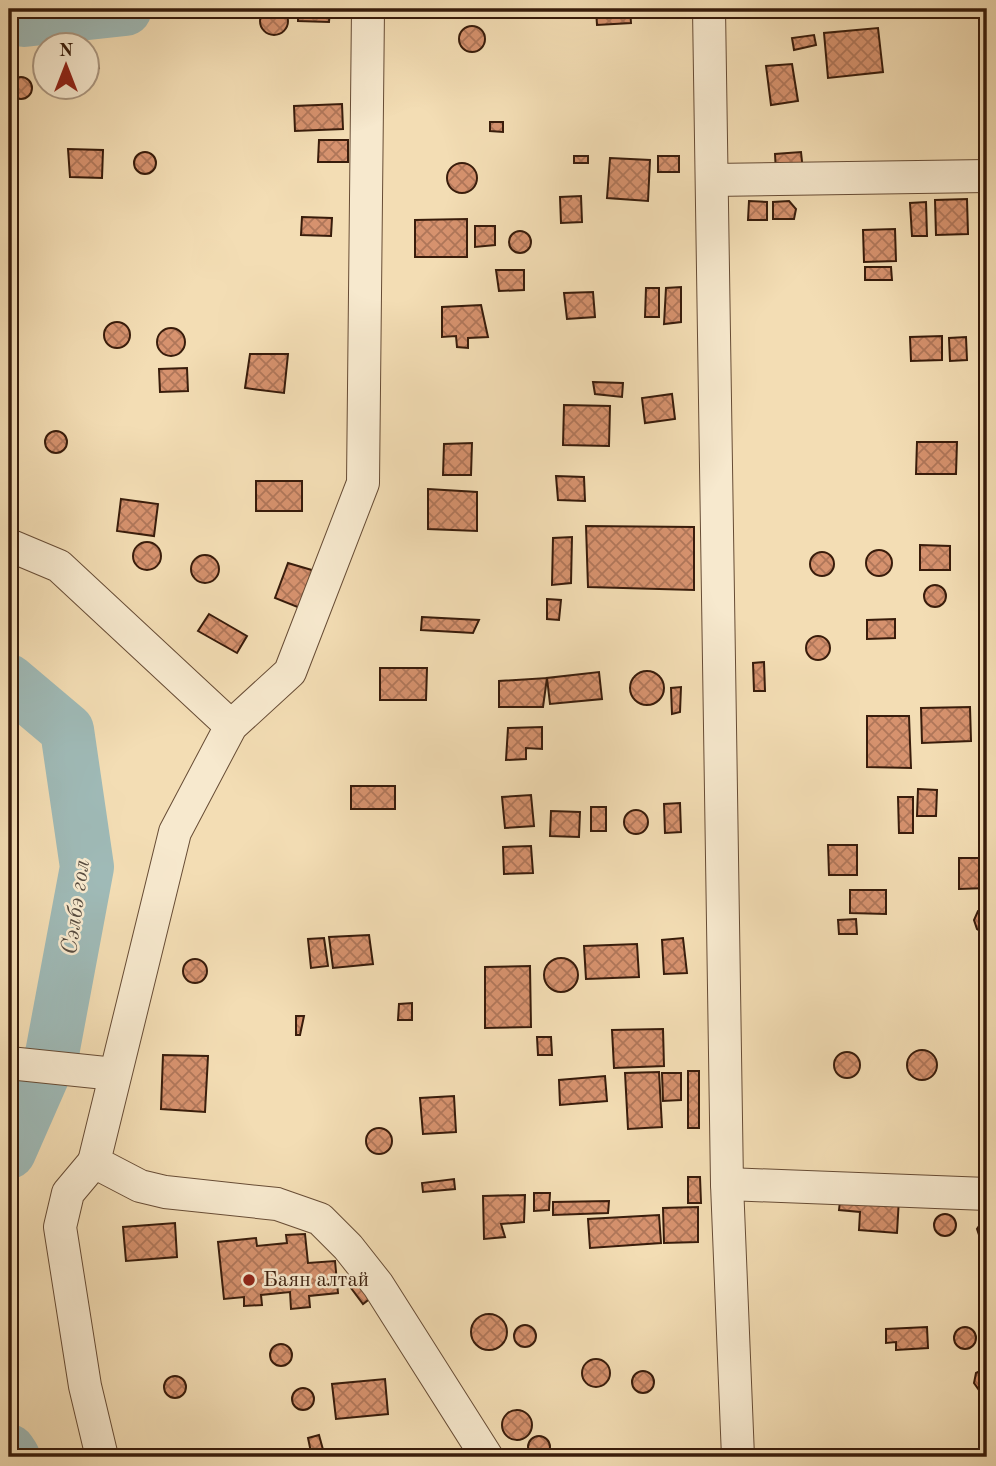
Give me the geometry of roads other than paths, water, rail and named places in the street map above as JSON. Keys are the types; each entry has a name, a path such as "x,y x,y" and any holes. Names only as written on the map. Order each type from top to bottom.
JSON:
{"street":[{"path":"102,1457 85,1385 60,1227 68,1193 94,1161 175,832 231,726 290,672 363,483 368,9"},
{"path":"709,9 727,1184 738,1457"},
{"path":"712,180 987,176"},
{"path":"9,545 59,566 231,726"},
{"path":"9,1063 115,1074"},
{"path":"94,1161 140,1186 165,1192 277,1204 320,1219 348,1247 378,1285 487,1457"},
{"path":"727,1184 987,1194"}],"waterway":[{"name":"Сэлбэ гол","path":"9,15 24,20 125,9"},
{"name":"Сэлбэ гол","path":"9,681 67,730 87,867 52,1054 9,1152"},
{"name":"Сэлбэ гол","path":"9,1451 13,1457"}],"place":[{"name":"Баян алтай","path":"249,1280"}]}
